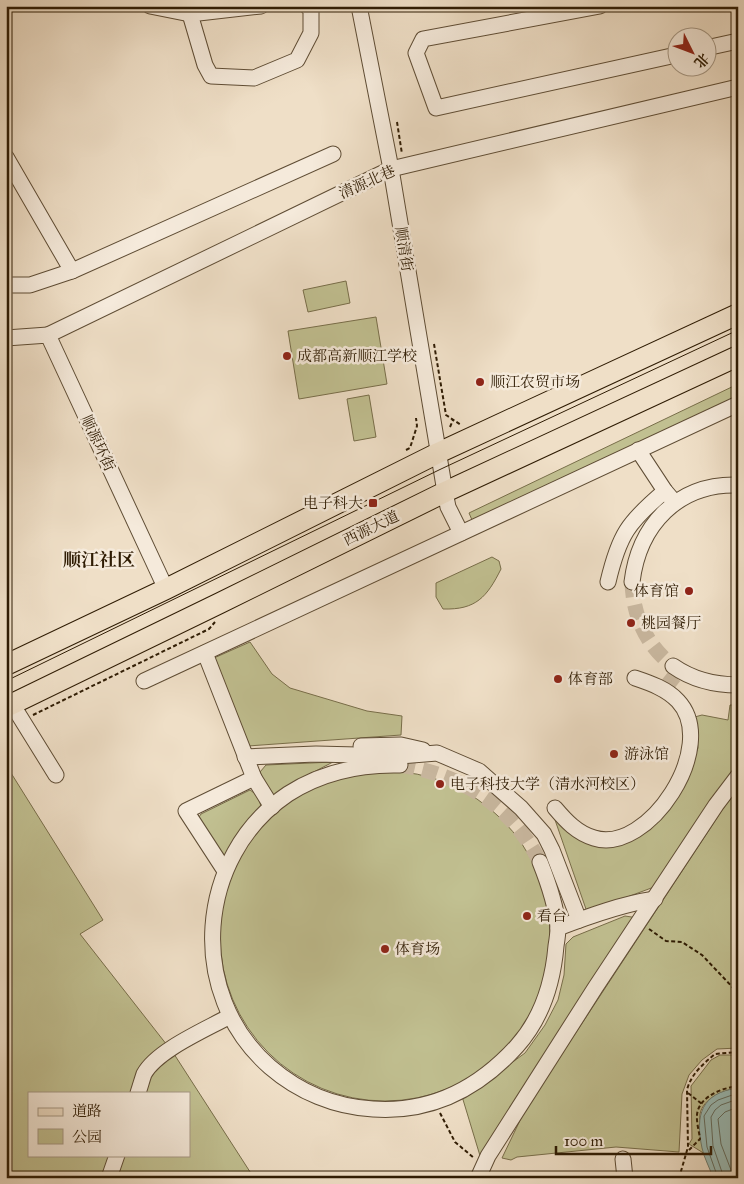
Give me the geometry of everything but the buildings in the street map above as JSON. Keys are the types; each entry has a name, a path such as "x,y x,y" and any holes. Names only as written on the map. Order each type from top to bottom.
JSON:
{"main road":[{"path":"6,665 166,589 438,453 738,314"},
{"name":"西源大道","path":"13,711 220,604 445,492 738,356"}],"street":[{"path":"150,6 190,14 261,6"},
{"path":"190,14 205,65 212,76 254,78 297,60 311,33 312,10 307,6"},
{"name":"顺清街","path":"359,6 397,168 445,492 448,507 461,533"},
{"path":"600,6 423,38 416,53 436,108 666,57"},
{"path":"716,46 738,41"},
{"name":"清源北巷","path":"48,335 397,168 738,87"},
{"path":"6,285 30,284 72,271 333,154"},
{"path":"8,167 72,271"},
{"path":"6,338 48,335"},
{"name":"顺源环街","path":"48,335 166,589"},
{"path":"144,681 738,404"},
{"path":"638,450 664,491 676,502"},
{"path":"664,491 639,523 630,542 628,582 645,537 661,514 676,502 706,488 720,485 738,485"},
{"path":"608,582 614,557 625,532 640,512 664,491"},
{"path":"205,653 254,778 272,807"},
{"path":"676,670 702,681 738,685"},
{"path":"555,808 568,823 579,831 595,838 614,839 643,825 670,796 684,770 692,741 691,727 679,702 665,689 635,678"},
{"path":"13,711 56,775"},
{"path":"245,757 316,754 400,756 437,754 479,771 521,808 544,834 579,920"},
{"path":"400,765 369,766 341,770 304,785 287,795 253,826 242,840 225,871 214,907 212,944 217,981 230,1016 240,1032 263,1061 292,1084 326,1100 362,1108 400,1109 433,1102 454,1094 479,1081 502,1063 521,1041 537,1017 548,990 555,962 558,928 552,895 540,862"},
{"path":"480,1172 596,988 716,805 738,776"},
{"path":"225,871 186,810 254,778"},
{"path":"558,928 639,901 655,899"},
{"path":"138,1092 145,1074 155,1060 230,1016"},
{"path":"109,1178 117,1156"},
{"path":"622,1159 626,1178"}],"path":[{"path":"397,122 397,168"},
{"path":"434,343 446,415 460,426 469,422"},
{"path":"406,450 410,448 417,426 416,418"},
{"path":"450,427 453,420"},
{"path":"13,711 209,630 214,625 220,604"},
{"path":"640,923 666,942 682,942 702,955 738,993"},
{"path":"679,1178 687,1151 689,1084 692,1078 715,1054 738,1052"},
{"path":"687,1151 700,1138 698,1109 716,1092 738,1086"},
{"path":"688,1093 702,1104"},
{"path":"433,1102 455,1142 480,1172"}],"green space":[{"path":"346,281 350,303 308,312 303,290"},
{"path":"376,317 387,384 299,399 288,331"},
{"path":"738,384 738,396 472,520 469,513"},
{"path":"369,395 376,437 354,441 347,399"},
{"path":"492,557 499,561 501,569 485,594 479,600 464,607 443,609 436,597 436,583"},
{"path":"250,642 272,674 290,688 367,711 402,716 401,735 248,746 214,658"},
{"path":"730,705 738,705 738,766 654,887 587,912 554,817 612,843 680,793 698,748 696,730 691,718 702,715 728,720"},
{"path":"333,762 304,777 278,797 269,794 260,772 266,765"},
{"path":"6,765 103,920 80,934 174,1054 254,1178 6,1178"},
{"name":"体育场","path":"385,771 417,775 448,784 476,799 501,820 522,845 537,873 546,904 550,936 546,968 537,999 522,1027 501,1052 476,1073 448,1088 417,1097 385,1101 353,1097 322,1088 294,1073 269,1052 248,1027 233,999 224,968 220,936 224,904 233,873 248,845 269,820 294,799 322,784 353,775"},
{"path":"738,786 738,1048 717,1049 702,1060 689,1075 682,1094 679,1152 616,1147 517,1157 511,1160 502,1158 525,1110"},
{"path":"250,790 257,795 261,806 238,833 222,864 197,820 201,814"},
{"path":"625,916 638,918 481,1159 461,1093 495,1075 525,1053 545,1025 558,1000 564,975 566,944 573,937"},
{"path":"720,1055 738,1055 738,1088 715,1096 705,1103 702,1108 700,1124 705,1154 689,1144 692,1139 691,1086 711,1060"}],"water":[{"path":"738,1088 738,1178 713,1178 702,1148 699,1125 701,1116 709,1100 716,1095"}],"tunnel":[{"path":"632,582 635,607 643,629 655,649 673,666"},
{"path":"665,688 677,673"},
{"path":"400,765 444,776 482,796 515,824 540,862"}],"tram line":[{"path":"6,681 441,469 738,330"}],"place":[{"name":"成都高新顺江学校","path":"287,356"},
{"name":"顺江农贸市场","path":"480,382"},
{"name":"电子科大","path":"373,503"},
{"name":"体育馆","path":"689,591"},
{"name":"桃园餐厅","path":"631,623"},
{"name":"体育部","path":"558,679"},
{"name":"游泳馆","path":"614,754"},
{"name":"电子科技大学（清水河校区）","path":"440,784"},
{"name":"看台","path":"527,916"},
{"name":"体育场","path":"385,949"}],"district":[{"name":"顺江社区","path":"99,560"}]}
